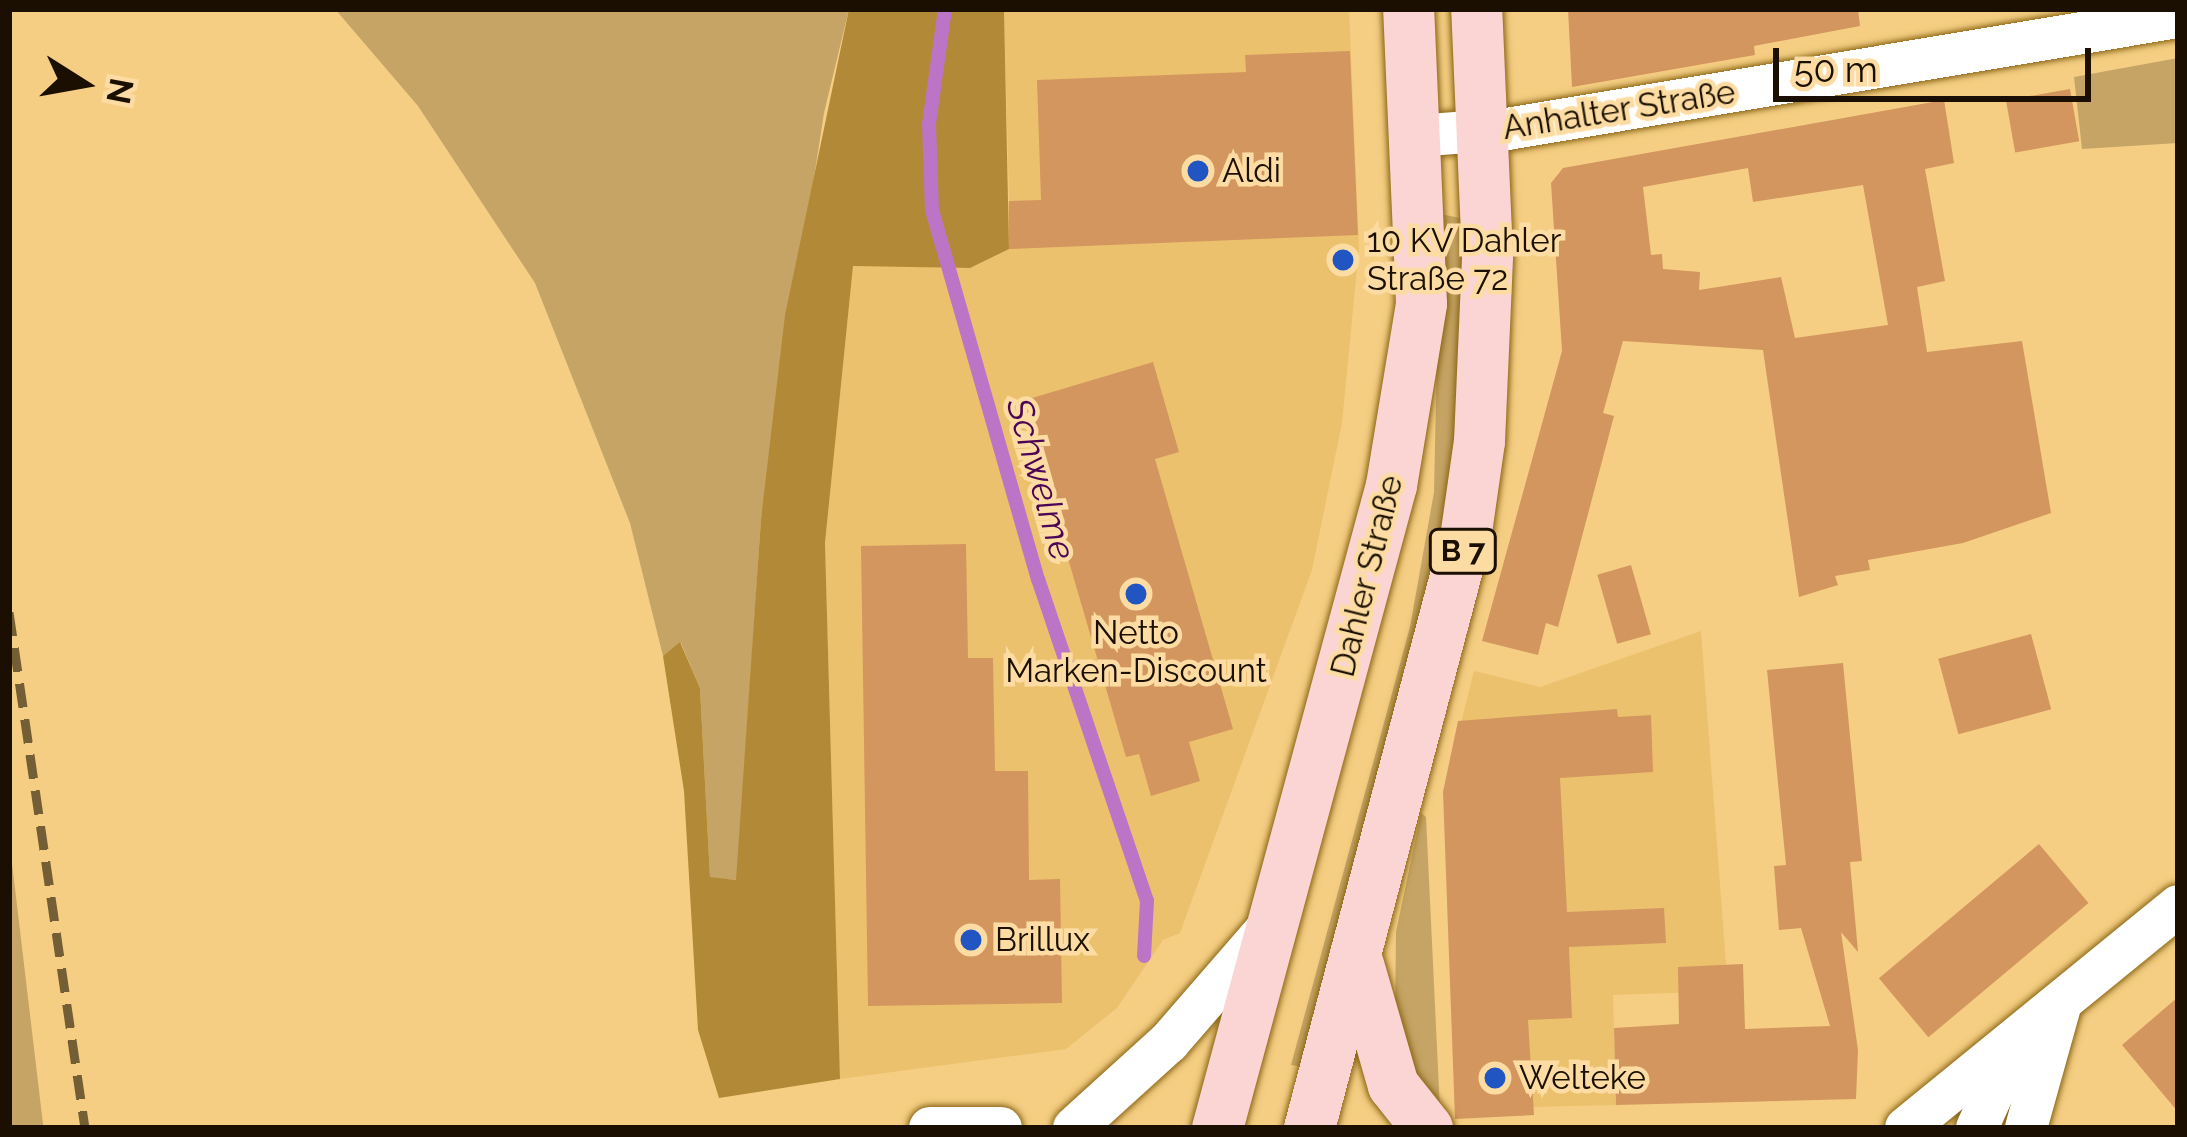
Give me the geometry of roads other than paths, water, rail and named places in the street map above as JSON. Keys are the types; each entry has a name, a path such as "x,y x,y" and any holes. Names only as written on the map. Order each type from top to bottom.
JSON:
{"main road":[{"name":"Dahler Straße","path":"1217,1128 1391,485 1421,303 1408,9"},
{"name":"B 7","path":"1309,1128 1466,538 1479,441 1484,132 1476,9"},
{"path":"1356,958 1393,1085 1427,1128"}],"street":[{"name":"Anhalter Straße","path":"1414,136 1484,132 2178,17"},
{"path":"1906,1128 1976,1065 2016,1042 2178,906"},
{"path":"1074,1128 1169,1042 1277,918"},
{"path":"2026,1128 2062,1002"},
{"path":"1977,1128 2016,1042"}],"waterway":[{"name":"Schwelme","path":"945,9 929,124 932,210 1038,579 1147,901 1144,956"}],"railway":[{"path":"9,612 85,1128"}],"place":[{"name":"Aldi","path":"1198,171"},
{"name":"10 KV Dahler Straße 72","path":"1343,260"},
{"name":"Netto Marken-Discount","path":"1136,594"},
{"name":"Brillux","path":"971,940"},
{"name":"Welteke","path":"1495,1078"}]}
